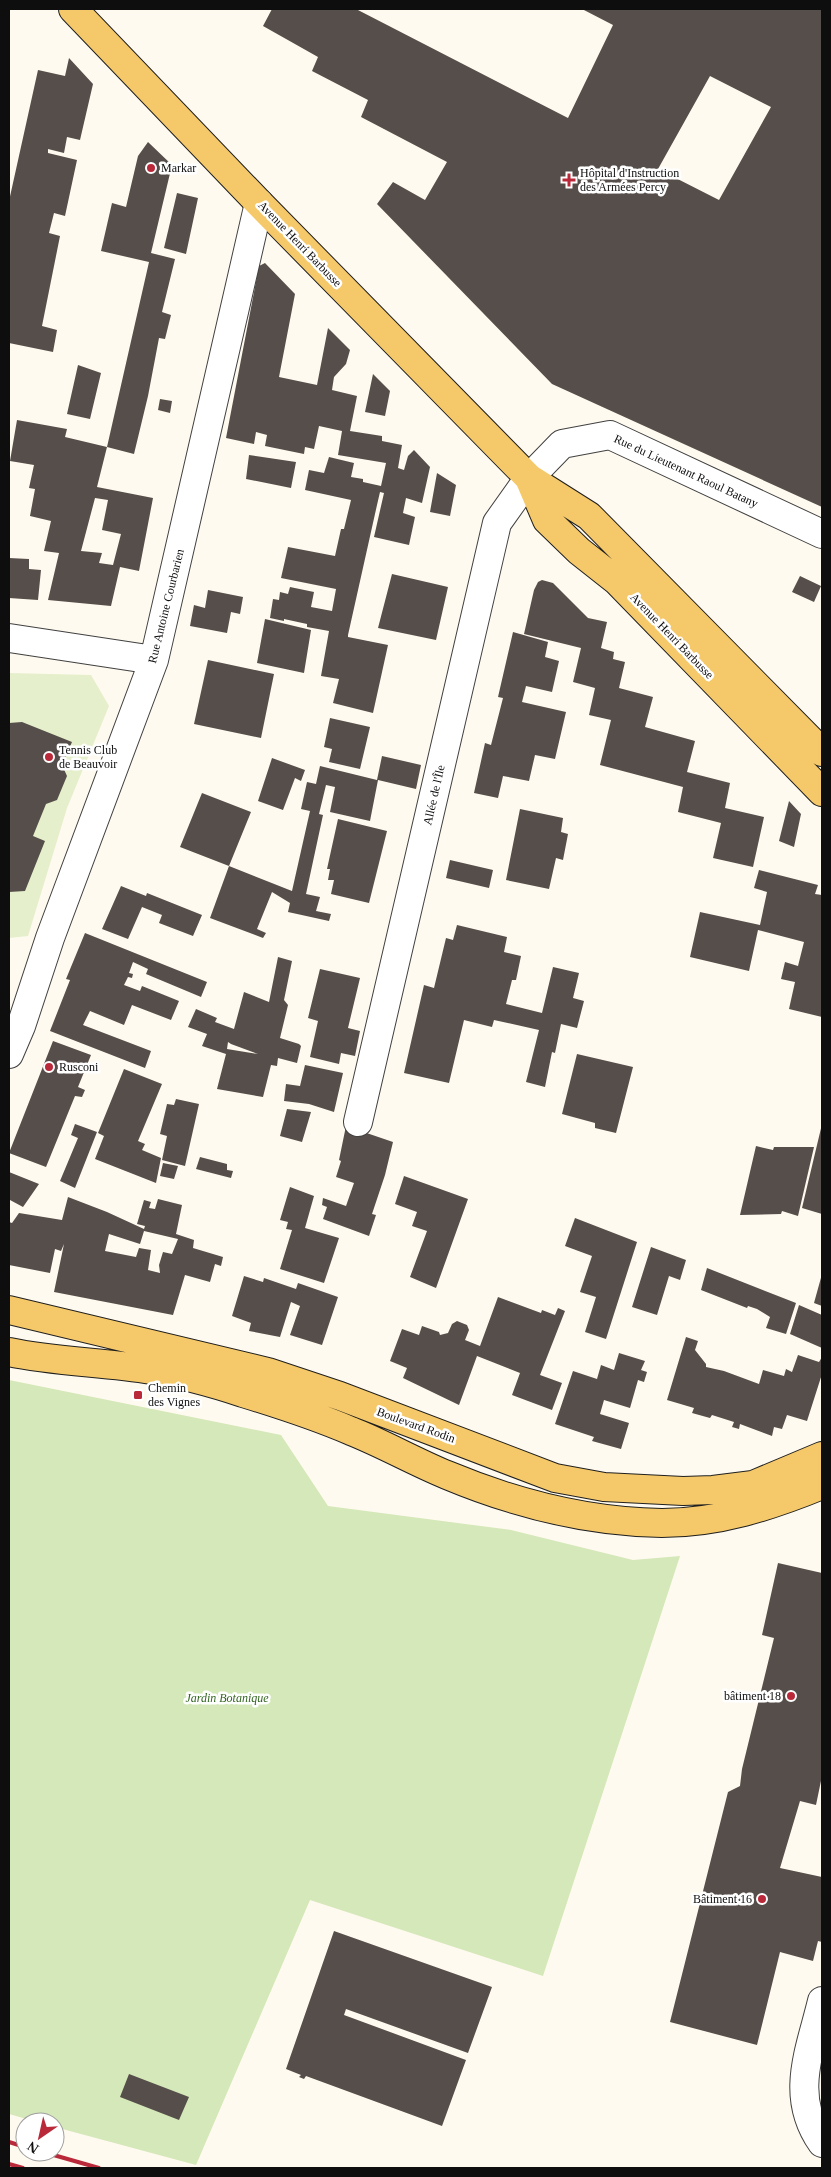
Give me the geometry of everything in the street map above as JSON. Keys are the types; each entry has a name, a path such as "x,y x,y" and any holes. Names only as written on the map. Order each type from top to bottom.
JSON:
{"main road":[{"name":"Avenue Henri Barbusse","path":"73,9 529,478 589,516 822,752"},
{"name":"Avenue Henri Barbusse","path":"529,478 547,520 579,551 617,580 822,792"},
{"name":"Boulevard Rodin","path":"9,1310 268,1372 349,1400 555,1478 604,1487 683,1491 714,1490 753,1485 822,1456"},
{"path":"9,1352 154,1370 240,1392 326,1420 447,1475 474,1485 537,1505 576,1514 663,1523 692,1521 747,1512 822,1485"}],"street":[{"name":"Rue Antoine Courbarien","path":"9,1054 21,1026 56,919 154,660 259,202"},
{"name":"Rue du Lieutenant Raoul Batany","path":"529,478 562,444 610,435 822,534"},
{"name":"Allée de l'Île","path":"358,1122 497,522 529,478"},
{"path":"9,638 154,660"},
{"path":"822,2001 803,2078 806,2113 822,2143"}],"green space":[{"name":"Tennis Club de Beauvoir","path":"9,673 91,675 109,706 67,808 28,936 9,938"},
{"name":"Jardin Botanique","path":"9,1380 281,1435 328,1506 511,1530 633,1560 680,1556 543,1976 310,1900 196,2165 65,2130 65,2112 15,2112 15,2116 9,2114"}],"building":[{"name":"Hôpital d'Instruction des Armées Percy","path":"272,9 356,9 568,118 613,25 582,9 822,9 822,507 552,384 377,204 393,182 425,200 447,162 361,117 368,100 312,71 318,57 263,26","holes":["710,76 771,107 719,200 658,169"]},
{"path":"69,58 93,84 80,140 67,137 64,153 48,149 48,153 77,160 65,216 54,213 49,233 60,236 42,326 57,330 53,352 9,343 9,201 38,70 65,76"},
{"path":"148,142 172,165 151,253 175,259 162,312 171,315 165,339 159,338 134,454 107,447 149,262 101,251 112,203 126,207 138,156"},
{"path":"177,193 198,198 186,254 164,248"},
{"path":"265,263 295,294 279,377 317,385 328,328 350,350 346,364 334,377 332,390 357,396 350,431 382,436 382,441 402,445 398,468 404,470 408,456 414,450 430,467 422,503 406,498 403,513 415,517 409,545 374,537 384,493 380,492 348,635 348,637 388,645 373,713 333,703 339,679 321,676 329,631 307,627 307,624 270,618 273,599 279,600 280,592 288,594 290,587 314,592 311,607 332,611 336,589 281,578 288,547 335,556 341,529 344,529 351,500 305,490 309,470 324,473 329,457 354,463 351,477 363,479 363,482 381,486 386,463 338,455 342,431 319,426 314,449 305,447 304,454 265,446 267,435 256,432 254,444 226,438 259,266"},
{"path":"78,365 101,373 90,419 67,414"},
{"path":"373,374 390,391 385,416 365,412"},
{"path":"160,399 172,401 170,413 158,410"},
{"path":"17,420 67,429 65,437 107,447 97,487 153,498 139,571 120,567 111,606 48,600 59,553 44,551 51,521 30,516 35,489 29,488 34,465 10,461","holes":["95,498 108,500 102,530 121,534 113,565 99,563 102,553 81,551"]},
{"path":"249,455 296,462 291,488 246,479"},
{"path":"437,473 456,485 450,516 430,512"},
{"path":"9,558 29,559 29,569 41,570 38,600 9,598"},
{"path":"392,574 448,587 436,640 378,628"},
{"path":"800,576 821,586 814,602 792,592"},
{"path":"542,580 553,583 588,618 607,622 601,648 614,652 613,659 625,662 619,688 653,697 645,727 695,741 687,772 730,783 725,808 764,817 753,867 713,858 721,823 678,812 683,787 600,765 611,720 589,715 595,688 573,682 581,648 524,634 534,590 538,582"},
{"path":"208,590 243,597 240,614 231,612 227,633 190,626 194,605 205,608"},
{"path":"265,619 311,630 304,673 257,663"},
{"path":"513,632 548,642 545,657 559,661 552,692 526,686 522,702 566,712 555,759 535,755 529,781 503,776 498,798 474,793 485,743 491,745 503,698 498,697"},
{"path":"208,660 274,674 261,738 194,724"},
{"path":"330,718 370,727 360,769 329,762 332,749 324,747"},
{"path":"22,722 72,742 62,765 67,776 57,800 46,804 33,836 45,841 25,891 9,892 9,723"},
{"path":"382,756 421,765 416,789 378,780 370,821 330,812 335,787 326,785 319,814 323,815 306,894 320,897 316,911 331,914 329,921 288,912 290,903 272,892 257,929 266,933 263,938 210,918 229,866 292,891 310,811 301,809 307,782 316,784 320,766 377,780"},
{"path":"272,758 305,770 301,781 295,778 283,810 258,801"},
{"path":"202,793 251,812 229,866 180,847"},
{"path":"789,801 801,814 794,847 779,841"},
{"path":"520,809 563,818 561,832 568,834 563,860 556,858 549,889 506,880"},
{"path":"338,819 387,831 369,903 331,894 334,880 328,880 330,869 327,869"},
{"path":"450,860 493,870 489,888 446,878"},
{"path":"759,870 818,885 815,894 822,895 822,1017 789,1009 795,982 781,979 785,962 798,966 804,942 758,930 749,971 690,957 700,912 760,925 767,892 754,888"},
{"path":"121,886 146,896 147,893 202,915 193,936 159,923 162,915 142,907 128,939 102,929"},
{"path":"457,925 507,937 504,952 521,956 516,980 512,980 506,1004 542,1013 553,967 579,973 573,998 584,1001 577,1028 561,1024 555,1053 552,1052 545,1087 526,1082 539,1030 494,1020 492,1027 464,1020 449,1083 404,1073 424,985 434,988 446,938 453,940"},
{"path":"85,933 207,982 201,997 146,974 148,969 133,962 129,973 133,974 132,978 128,977 124,985 140,991 142,986 179,1001 171,1020 132,1005 124,1025 90,1011 83,1025 151,1051 145,1068 50,1031 70,980 66,979"},
{"path":"278,957 292,961 284,1000 288,1005 280,1038 301,1046 297,1063 278,1058 277,1066 271,1065 263,1097 217,1089 226,1054 202,1046 207,1034 188,1027 196,1009 217,1018 215,1022 234,1029 244,992 269,1002","holes":["228,1042 258,1054 227,1049"]},
{"path":"320,969 360,978 348,1028 360,1031 355,1056 341,1053 339,1064 310,1057 318,1021 308,1018"},
{"path":"53,1041 91,1055 78,1087 85,1090 82,1097 75,1096 46,1167 9,1153"},
{"path":"577,1054 633,1067 616,1133 595,1128 595,1123 562,1114"},
{"path":"305,1065 343,1073 334,1112 309,1104 284,1101 286,1084 300,1086"},
{"path":"124,1069 162,1084 138,1141 145,1144 142,1150 161,1158 156,1183 95,1159 104,1136 98,1133"},
{"path":"176,1099 199,1104 185,1166 162,1160 167,1136 160,1134 167,1104 174,1105"},
{"path":"287,1109 311,1112 302,1142 280,1136"},
{"path":"75,1124 97,1132 75,1188 60,1181 78,1138 71,1135"},
{"path":"822,1124 822,1214 802,1208"},
{"path":"346,1126 393,1142 385,1175 372,1214 376,1215 369,1236 323,1219 327,1207 322,1205 323,1198 346,1206 354,1183 336,1177 341,1161 339,1160"},
{"path":"756,1146 773,1150 774,1147 814,1147 798,1216 782,1211 781,1214 740,1215"},
{"path":"200,1157 227,1164 227,1170 233,1171 231,1178 196,1169"},
{"path":"163,1163 178,1166 174,1179 160,1176"},
{"path":"9,1172 39,1184 23,1207 10,1200 9,1203"},
{"path":"404,1176 468,1199 436,1288 410,1277 427,1231 412,1226 417,1212 395,1204"},
{"path":"290,1187 314,1196 305,1228 339,1238 324,1283 280,1269 292,1230 286,1229 288,1222 280,1220"},
{"path":"68,1197 144,1229 145,1226 137,1224 144,1200 151,1202 149,1208 155,1209 158,1199 182,1205 176,1234 194,1240 193,1248 223,1257 221,1266 215,1264 210,1282 185,1275 173,1315 54,1292 64,1244 61,1251 55,1249 50,1273 9,1265 9,1222 12,1223 19,1213 62,1220","holes":["144,1231 178,1239 172,1254 163,1252 159,1265 160,1273 148,1270 151,1250 139,1248 136,1257 105,1251 109,1234 140,1244"]},
{"path":"575,1218 637,1242 606,1339 585,1332 596,1297 580,1292 592,1256 565,1246"},
{"path":"651,1247 686,1260 680,1280 669,1276 657,1315 632,1307"},
{"path":"707,1268 796,1303 786,1334 766,1328 770,1317 757,1309 748,1306 747,1308 701,1290"},
{"path":"822,1274 822,1306 814,1303"},
{"path":"244,1276 263,1282 264,1278 296,1289 298,1283 338,1297 322,1345 290,1335 300,1306 291,1302 280,1337 249,1331 251,1323 232,1316"},
{"path":"498,1297 541,1313 542,1310 555,1315 558,1308 565,1311 540,1375 562,1383 552,1410 512,1395 520,1373 477,1356 459,1405 403,1378 407,1368 390,1361 402,1329 419,1335 422,1326 439,1332 440,1335 448,1333 452,1324 457,1321 467,1325 469,1330 465,1340 480,1346"},
{"path":"799,1305 822,1315 822,1348 790,1334"},
{"path":"686,1337 698,1341 695,1350 706,1364 706,1367 724,1371 759,1384 763,1370 784,1376 786,1369 792,1372 798,1355 819,1362 822,1357 822,1374 807,1421 787,1415 782,1429 774,1427 772,1436 740,1424 739,1429 732,1427 734,1422 712,1415 710,1418 692,1413 694,1408 667,1400"},
{"path":"619,1353 645,1361 641,1370 647,1372 644,1382 638,1380 630,1408 604,1400 600,1414 629,1423 621,1449 592,1441 594,1437 555,1424 573,1371 597,1379 601,1365 614,1370"},
{"name":"Bâtiment 16","path":"778,1563 822,1573 822,1776 816,1805 800,1801 780,1868 822,1877 822,1942 818,1941 813,1961 780,1952 757,2045 670,2022 728,1792 740,1786 742,1769 774,1638 762,1635"},
{"path":"334,1931 492,1987 468,2053 346,2009 344,2015 466,2060 442,2126 306,2076 304,2079 299,2077 301,2075 286,2069"},
{"path":"129,2074 189,2097 179,2120 120,2097"}],"railway":[{"path":"9,2142 15,2144"},
{"path":"65,2158 99,2168"},
{"path":"9,2164 23,2168"}],"place":[{"name":"Markar","path":"151,168"},
{"name":"Hôpital d'Instruction des Armées Percy","path":"569,180"},
{"name":"Tennis Club de Beauvoir","path":"49,757"},
{"name":"Rusconi","path":"49,1067"},
{"name":"Chemin des Vignes","path":"138,1395"},
{"name":"bâtiment 18","path":"791,1696"},
{"name":"Bâtiment 16","path":"762,1899"}]}
